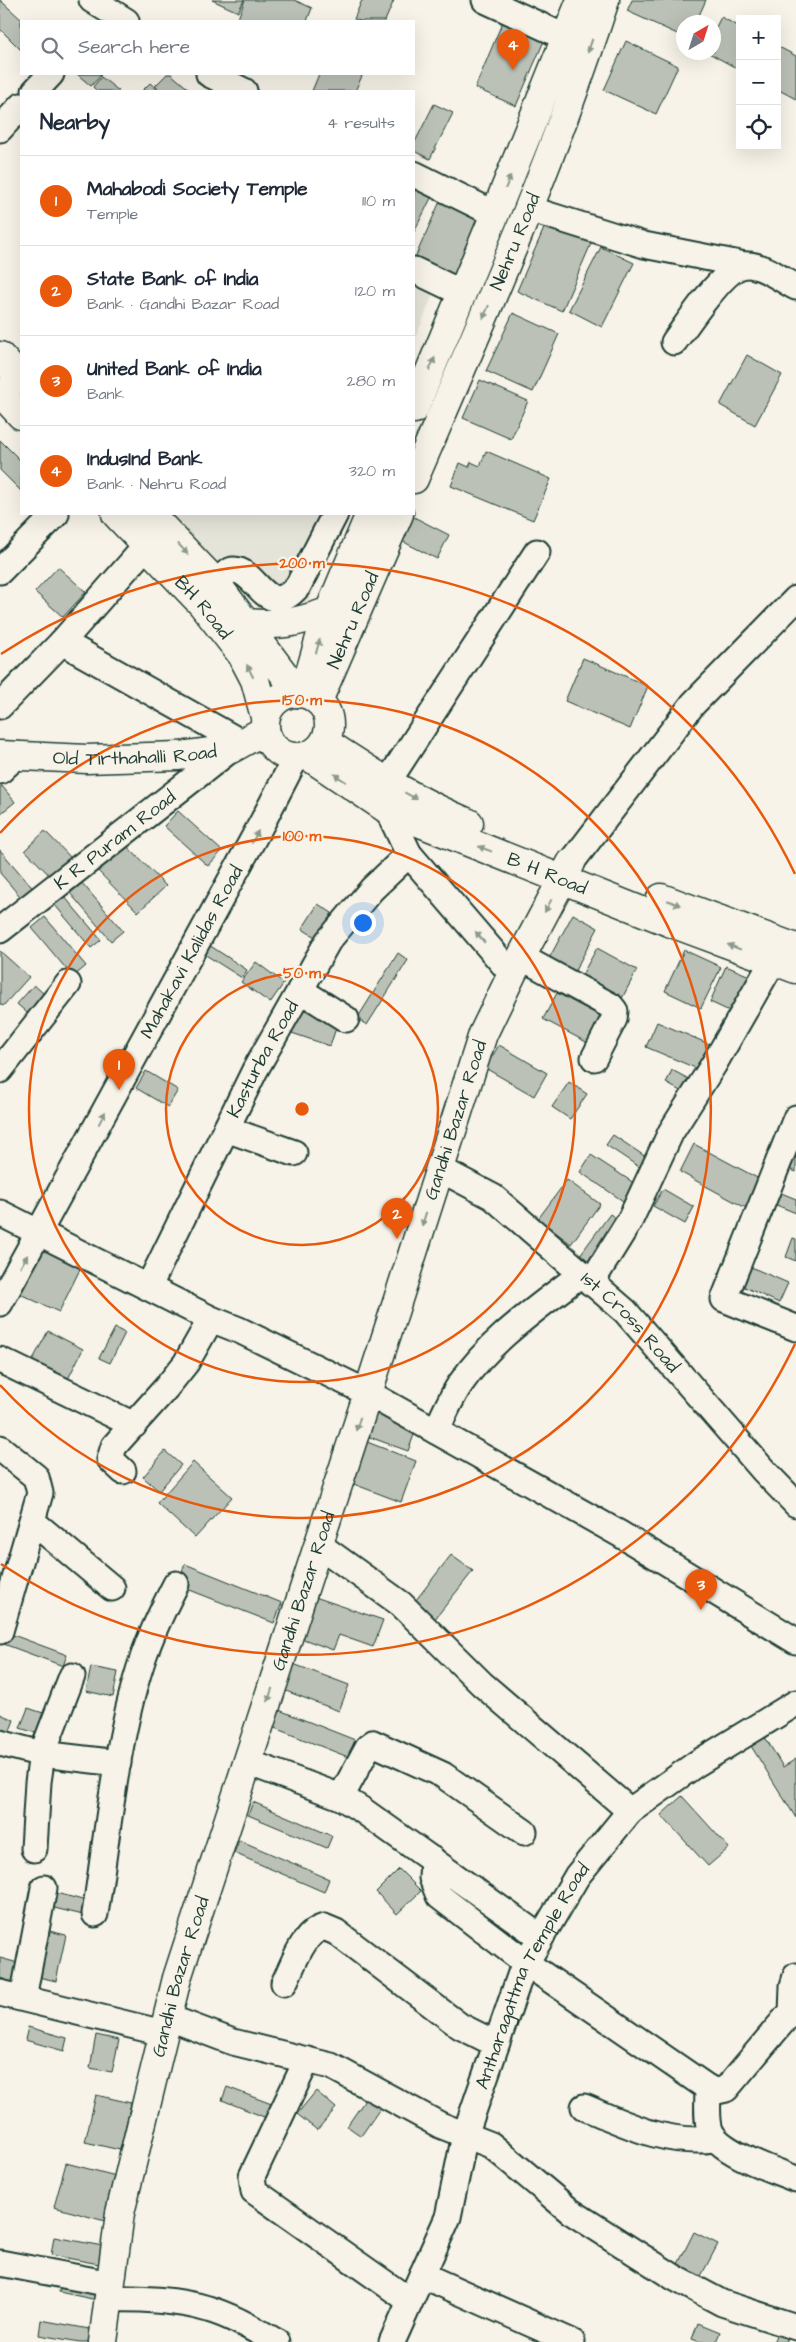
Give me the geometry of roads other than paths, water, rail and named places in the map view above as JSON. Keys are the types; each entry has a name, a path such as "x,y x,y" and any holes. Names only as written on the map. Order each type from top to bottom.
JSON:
{"main road":[{"name":"Nehru Road","path":"415,407 581,0"},
{"name":"Nehru Road","path":"415,478 529,209 605,0"},
{"path":"11,373 20,411"},
{"name":"BH Road","path":"117,515 202,604 242,655 255,680 251,735"},
{"name":"BH Road","path":"151,515 216,583 246,623 307,696"},
{"name":"Nehru Road","path":"307,696 330,612 370,515"},
{"name":"Nehru Road","path":"307,696 398,515"},
{"path":"246,623 277,626 304,621 330,612"},
{"path":"310,752 329,731 329,720 326,710 307,696 287,694 277,699 251,735 268,740 275,749 285,755 310,752 387,783 435,809 567,871 788,960"},
{"name":"Old Tirthahalli Road","path":"4,758 87,759 179,756 251,735"},
{"name":"B H Road","path":"310,752 388,810 567,871"},
{"name":"Gandhi Bazar Road","path":"103,2342 120,2213 176,1978 368,1394 483,1034 516,966 567,871"}],"street":[{"path":"485,0 565,37"},
{"path":"36,90 50,75"},
{"path":"209,80 241,90"},
{"path":"0,129 20,107"},
{"path":"415,174 495,214"},
{"path":"529,209 644,245 758,266 796,287"},
{"path":"674,342 718,285 734,270 745,265"},
{"path":"415,270 462,293"},
{"path":"0,570 55,515"},
{"path":"216,583 228,572 235,570 241,572 271,597 281,599 291,594 298,586 334,515"},
{"path":"0,706 62,642 147,545"},
{"path":"387,783 537,552"},
{"path":"567,871 693,704 796,600"},
{"path":"62,642 251,735"},
{"name":"K R Puram Road","path":"0,930 251,735"},
{"name":"Mahakavi Kalidas Road","path":"0,1303 310,752"},
{"path":"388,810 409,854 516,966 611,1006 615,1011 614,1019 594,1058"},
{"name":"Kasturba Road","path":"149,1286 255,1070 328,941 372,889 409,854"},
{"path":"436,1431 460,1384 486,1351 528,1314 586,1279 630,1220 671,1132 714,1064 788,960"},
{"path":"0,1070 68,984"},
{"path":"300,990 346,1019"},
{"path":"796,1118 724,1299 796,1328"},
{"path":"226,1129 294,1153"},
{"name":"1st Cross Road","path":"440,1169 493,1197 637,1324 764,1472 796,1504"},
{"path":"0,1213 149,1286 211,1319 239,1330 368,1394 620,1534 796,1642"},
{"path":"123,1471 110,1459 110,1454 186,1363 211,1319"},
{"path":"0,1360 134,1425"},
{"path":"0,1448 36,1477 40,1493 0,1631"},
{"path":"32,1521 112,1588"},
{"path":"319,1544 401,1604 482,1684 630,1812"},
{"path":"95,1914 118,1763 142,1661 159,1618 176,1584"},
{"path":"34,1849 38,1782 42,1754 72,1676"},
{"name":"Antharagattma Temple Road","path":"392,2342 448,2217 465,2135 526,1963 577,1876 630,1812 696,1764 796,1703"},
{"path":"0,1743 42,1754 118,1763"},
{"path":"341,1797 368,1747 373,1743 443,1775 524,1832"},
{"path":"247,1762 341,1797 433,1860 540,1938"},
{"path":"433,1860 432,1878 439,1896 526,1963 716,2092 726,2089 785,2019 794,2014 793,1986 796,1976"},
{"path":"44,1888 11,1995 165,2025 331,2066 440,2125 491,2145 570,2211 675,2278 722,2304 796,2326"},
{"path":"284,1983 308,1936 315,1929 324,1927 336,1932 460,2026 496,2044"},
{"path":"307,2060 252,2176 254,2192 410,2301"},
{"path":"708,2088 709,2128 714,2140 726,2148 796,2180"},
{"path":"584,2107 634,2128 669,2139 693,2142 714,2140"},
{"path":"0,2263 110,2292 207,2308 247,2325 277,2342"},
{"path":"422,2275 572,2342"}],"place":[{"name":"IndusInd Bank","path":"513,70"},
{"name":"Mahabodi Society Temple","path":"119,1090"},
{"name":"State Bank of India","path":"397,1239"},
{"name":"United Bank of India","path":"701,1610"}]}
